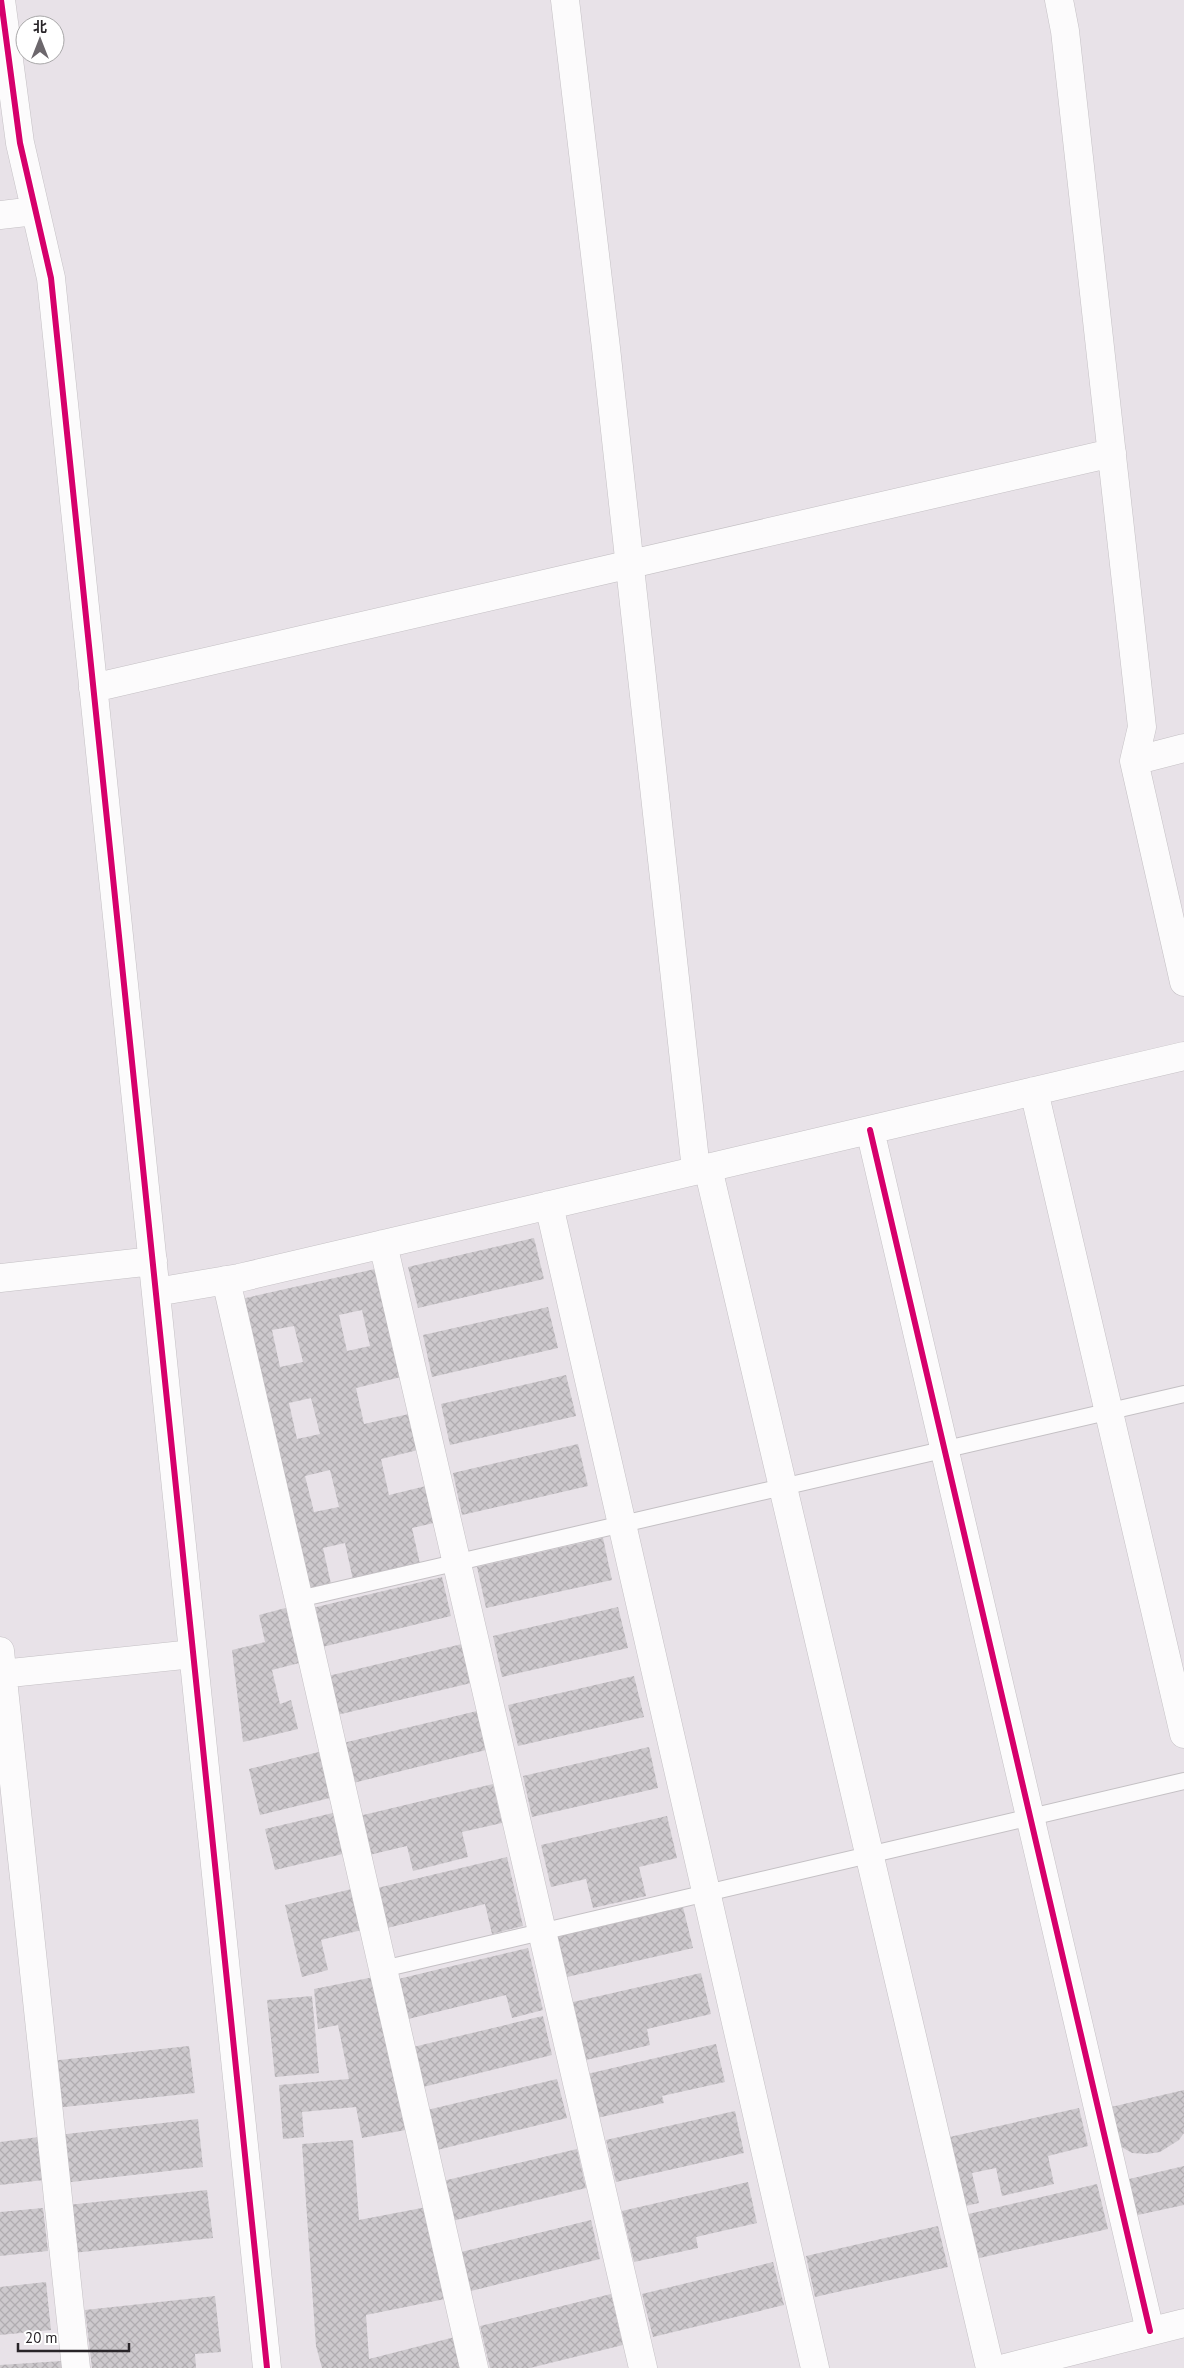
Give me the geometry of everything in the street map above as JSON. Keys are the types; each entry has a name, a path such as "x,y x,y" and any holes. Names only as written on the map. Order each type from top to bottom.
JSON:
{"street":[{"path":"1,0 20,143 51,278 267,2368"},
{"path":"565,0 702,1169 783,1487 990,2368"},
{"path":"1060,0 1142,727 1134,760 1184,982"},
{"path":"0,215 35,211"},
{"path":"93,688 1112,453"},
{"path":"1134,760 1184,748"},
{"path":"156,1292 226,1280 1184,1056"},
{"path":"1034,1091 1184,1734"},
{"path":"870,1130 1150,2331"},
{"path":"549,1205 816,2368"},
{"path":"382,1244 643,2368"},
{"path":"0,1278 153,1260"},
{"path":"226,1280 474,2368"},
{"path":"76,2368 1,1667 193,1654"},
{"path":"1005,2368 1184,2323"}],"lane":[{"path":"299,1599 1184,1394"},
{"path":"382,1968 1184,1781"}],"building":[{"path":"534,1238 544,1279 418,1308 408,1267"},
{"path":"375,1269 401,1377 356,1388 364,1424 409,1414 418,1450 381,1459 389,1495 426,1486 434,1523 412,1528 420,1564 353,1580 345,1543 323,1548 331,1584 309,1590 241,1299","holes":["362,1310 370,1346 347,1351 339,1315","294,1326 303,1362 280,1367 272,1330","311,1398 320,1434 297,1439 289,1403","330,1470 339,1507 314,1512 305,1476"]},
{"path":"548,1307 558,1348 432,1377 423,1335"},
{"path":"566,1375 576,1416 450,1445 441,1404"},
{"path":"578,1444 588,1486 462,1515 453,1473"},
{"path":"603,1538 612,1580 486,1608 477,1567"},
{"path":"442,1577 451,1616 318,1648 308,1609"},
{"path":"293,1606 307,1661 272,1670 280,1704 291,1700 298,1729 243,1742 232,1650 265,1642 259,1615"},
{"path":"618,1607 628,1648 502,1677 493,1636"},
{"path":"462,1644 471,1683 337,1715 328,1676"},
{"path":"634,1676 644,1717 518,1746 508,1705"},
{"path":"477,1711 486,1750 353,1783 343,1743"},
{"path":"649,1747 658,1788 532,1817 523,1776"},
{"path":"323,1751 334,1797 260,1815 249,1769"},
{"path":"493,1784 502,1823 462,1832 468,1857 413,1871 407,1846 369,1855 359,1816"},
{"path":"337,1812 347,1853 275,1870 265,1829"},
{"path":"667,1816 677,1858 639,1867 646,1896 593,1908 586,1879 551,1887 541,1845"},
{"path":"507,1857 523,1926 492,1934 485,1904 383,1929 373,1889"},
{"path":"356,1888 366,1929 321,1940 328,1970 302,1977 285,1905"},
{"path":"683,1907 693,1948 567,1977 557,1935"},
{"path":"528,1948 543,2010 512,2018 506,1995 404,2020 394,1980"},
{"path":"701,1973 711,2014 647,2029 650,2045 586,2060 573,2002"},
{"path":"379,1976 411,2129 362,2138 356,2107 302,2112 304,2137 283,2139 279,2085 349,2079 338,2025 318,2029 314,1989"},
{"path":"312,1996 319,2073 275,2077 267,2000"},
{"path":"543,2016 552,2055 419,2088 409,2048"},
{"path":"716,2044 725,2082 662,2096 664,2103 597,2118 587,2074"},
{"path":"189,2046 195,2093 55,2108 50,2061"},
{"path":"557,2079 567,2118 433,2151 423,2111"},
{"path":"1184,2090 1184,2133 1179,2140 1160,2152 1147,2154 1132,2153 1120,2146 1111,2107"},
{"path":"1079,2108 1088,2146 1048,2156 1054,2184 1002,2196 996,2168 972,2173 979,2203 961,2207 945,2138"},
{"path":"735,2111 744,2153 616,2182 606,2140"},
{"path":"198,2119 203,2167 63,2183 58,2135"},
{"path":"39,2137 44,2180 0,2185 0,2142"},
{"path":"353,2140 359,2220 427,2207 445,2299 366,2315 369,2359 455,2337 463,2368 322,2368 316,2346 302,2144"},
{"path":"577,2149 586,2188 452,2221 443,2181"},
{"path":"1184,2166 1184,2205 1133,2216 1125,2180"},
{"path":"748,2182 757,2223 696,2237 698,2248 634,2262 622,2211"},
{"path":"1097,2184 1108,2229 975,2259 964,2215"},
{"path":"207,2190 213,2238 73,2253 68,2205"},
{"path":"43,2208 48,2251 0,2256 0,2212"},
{"path":"591,2220 600,2259 467,2292 457,2253"},
{"path":"938,2226 948,2267 815,2297 806,2256"},
{"path":"773,2262 784,2305 653,2337 642,2294"},
{"path":"46,2282 51,2330 0,2335 0,2287"},
{"path":"611,2294 623,2345 530,2368 490,2368 480,2326"},
{"path":"215,2296 221,2352 195,2354 196,2368 92,2368 85,2310"},
{"path":"62,2361 62,2368 0,2368 0,2365"}],"cycle path":[{"path":"1,0 20,143 51,278 267,2368"},
{"path":"870,1130 1150,2331"}]}
